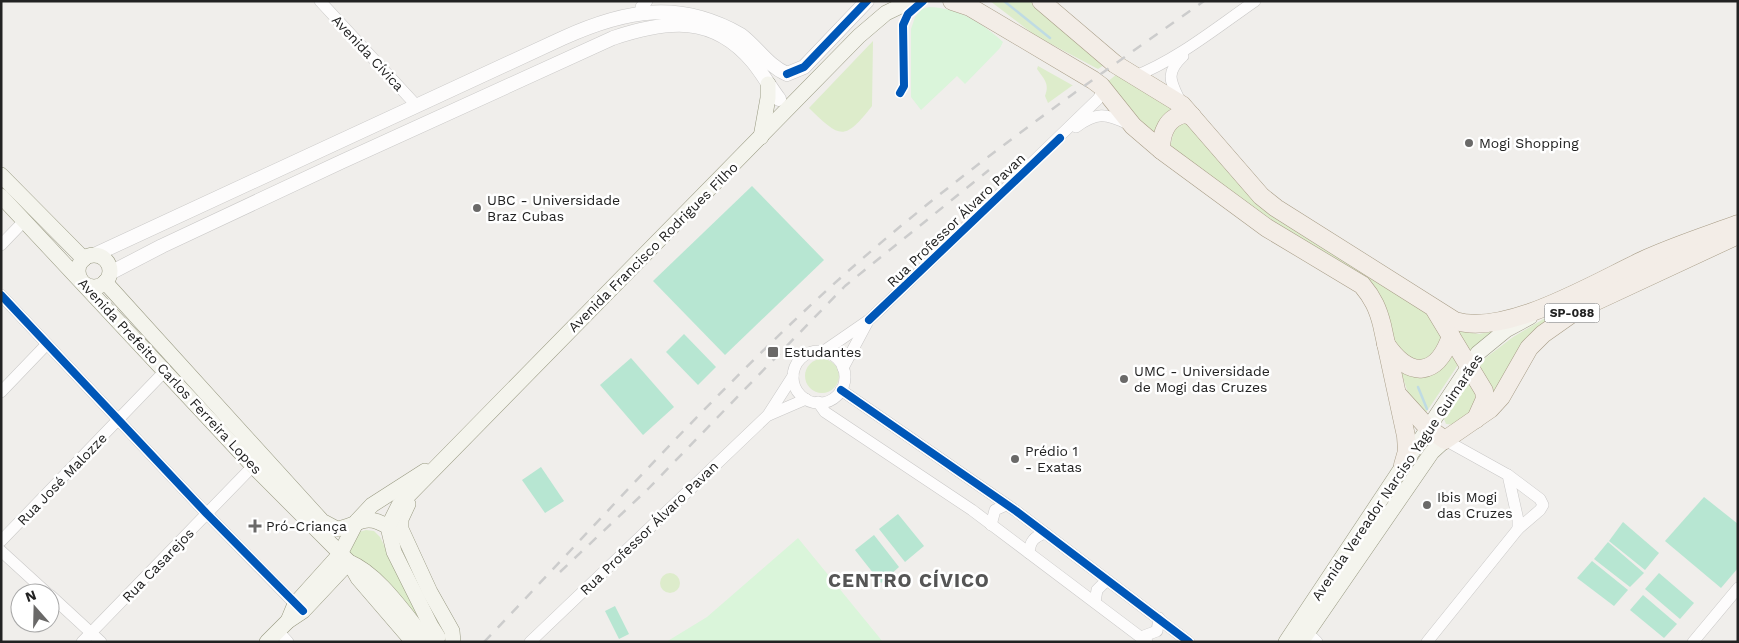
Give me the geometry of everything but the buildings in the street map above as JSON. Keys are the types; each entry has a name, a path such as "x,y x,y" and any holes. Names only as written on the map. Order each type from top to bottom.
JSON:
{"main road":[{"name":"Avenida Francisco Rodrigues Filho","path":"859,36 885,1"},
{"name":"Avenida Francisco Rodrigues Filho","path":"388,527 399,505 760,138 784,104 886,13 911,1"},
{"path":"952,1 970,7 1101,86 1133,126 1162,150 1267,228 1362,285 1371,295 1377,308 1386,343 1395,392 1407,440 1404,466"},
{"path":"1041,1 1114,64 1133,77 1168,94 1187,110 1261,196 1276,208 1455,321 1467,324 1483,324 1528,312 1565,299"},
{"path":"760,138 768,98 768,84"},
{"path":"1162,150 1161,139 1171,120 1185,114 1187,110"},
{"name":"Avenida Prefeito Carlos Ferreira Lopes","path":"1,175 89,257"},
{"name":"Avenida Prefeito Carlos Ferreira Lopes","path":"1,196 82,281 164,372 345,558"},
{"name":"Avenida Vereador Narciso Yague Guimarães","path":"1286,642 1478,353 1506,330 1565,299 1650,257 1738,224"},
{"name":"Avenida Vereador Narciso Yague Guimarães","path":"1308,639 1432,452 1445,440 1490,409 1501,397 1529,348 1577,310 1738,235"},
{"path":"89,257 106,261 107,278 91,286 82,281 78,272 89,257"},
{"name":"Avenida Prefeito Carlos Ferreira Lopes","path":"107,278 322,521 337,529 357,522 374,519 388,527"},
{"path":"1434,308 1484,391 1485,399 1476,419"},
{"path":"1386,343 1396,359 1406,366 1425,367 1434,363 1442,356 1451,336"},
{"path":"1395,392 1428,428 1445,440"},
{"name":"Avenida Francisco Rodrigues Filho","path":"280,634 299,608 345,558 357,522 372,505 445,458"},
{"path":"417,488 404,510 401,529 430,592 452,631 440,640"},
{"path":"388,527 394,552 440,640"},
{"path":"345,558 360,567 440,640"},
{"path":"345,558 358,578 413,642"}],"street":[{"name":"Avenida Cívica","path":"320,1 416,105"},
{"path":"784,104 780,84 787,74 804,67 867,1"},
{"path":"1133,77 1156,67 1197,42 1255,1"},
{"path":"89,257 416,105 644,4 687,7 704,12 743,36 774,66 787,74"},
{"path":"609,18 616,37"},
{"path":"107,278 162,246 616,37 680,25 709,28 725,37 746,54 784,104"},
{"path":"1187,110 1171,79 1172,69 1197,42"},
{"name":"Rua Professor Álvaro Pavan","path":"824,351 869,320 1060,138 1098,99 1101,94 1101,86"},
{"name":"Rua Professor Álvaro Pavan","path":"1060,138 1085,120 1097,115 1116,118 1133,126"},
{"path":"337,142 336,150 341,162"},
{"path":"319,150 328,168"},
{"path":"1,245 25,220"},
{"path":"1,295 207,514 299,608"},
{"name":"Rua Professor Álvaro Pavan","path":"843,368 869,320"},
{"path":"1,392 47,344"},
{"path":"812,401 827,401 841,390 845,376 843,368 836,357 824,351 806,354 799,360 793,376 794,386 825,412 991,525 1144,639 1157,631 1159,618"},
{"name":"Rua José Malozze","path":"1,541 120,420 164,372"},
{"name":"Rua Professor Álvaro Pavan","path":"530,642 768,415 793,376"},
{"path":"841,390 1045,533 1186,640"},
{"name":"Rua Professor Álvaro Pavan","path":"768,415 812,401"},
{"path":"1427,642 1518,529 1540,510 1543,505 1540,499 1508,475 1445,440"},
{"name":"Rua Casarejos","path":"82,642 254,466"},
{"path":"1508,475 1518,529"},
{"path":"991,525 995,510 1006,505"},
{"path":"1029,553 1031,543 1035,538 1045,533"},
{"path":"1,551 37,583"},
{"path":"1095,602 1097,590 1107,580"},
{"path":"1693,642 1738,588"},
{"path":"60,604 101,642"},
{"path":"1170,642 1186,640"}],"green space":[{"path":"990,1 1030,1 1104,65 1098,69 1036,36"},
{"path":"929,7 950,10 969,17 1003,42 1000,48 965,84 957,76 921,110 911,97 911,29 915,17 922,9"},
{"path":"873,41 872,106 855,126 842,132 835,130 809,108"},
{"path":"1038,66 1073,85 1048,103 1045,96 1047,85 1037,69"},
{"path":"1117,74 1177,108 1154,138 1106,83"},
{"path":"1183,121 1191,122 1258,203 1426,310 1443,338 1432,357 1418,362 1394,347 1386,308 1374,289 1263,217 1170,148 1174,130"},
{"path":"752,186 824,260 725,355 653,281"},
{"path":"1564,307 1566,310 1494,395 1478,366 1479,363 1513,337"},
{"path":"1452,330 1479,334 1493,331 1493,334 1468,355"},
{"path":"684,334 716,367 698,385 666,352"},
{"path":"1452,350 1458,365 1423,417 1410,399 1400,369"},
{"path":"631,358 674,407 643,435 600,385"},
{"path":"822,359 834,364 839,376 834,388 822,393 810,388 805,376 810,364"},
{"path":"1470,376 1479,393 1474,404 1463,420 1458,423 1446,424 1444,419"},
{"path":"541,467 564,501 545,513 522,480"},
{"path":"1704,497 1738,524 1738,568 1721,588 1665,541"},
{"path":"898,514 924,546 905,562 879,529"},
{"path":"1623,522 1659,553 1645,570 1609,541"},
{"path":"366,530 374,531 380,537 429,635 347,551 359,532"},
{"path":"874,535 899,567 881,583 855,550"},
{"path":"798,538 883,642 666,642 707,617"},
{"path":"1608,542 1644,573 1630,587 1594,559"},
{"path":"1592,561 1628,590 1614,606 1577,578"},
{"path":"670,573 677,576 680,583 677,590 670,593 663,590 660,583 663,576"},
{"path":"1659,573 1694,603 1680,619 1645,589"},
{"path":"1643,595 1677,624 1664,638 1630,610"},
{"path":"615,606 629,634 619,639 605,611"}],"waterway":[{"path":"1004,1 1050,38"},
{"path":"1418,387 1427,409"}],"railway":[{"path":"484,642 695,419 826,291 916,213 963,176 1010,140 1204,1"},
{"path":"560,572 648,489 845,286 989,170"}],"cycle path":[{"path":"787,74 804,67 867,1"},
{"path":"900,93 904,86 903,25 908,14 923,1"},
{"path":"869,320 1060,138"},
{"path":"1,295 207,514 303,611"},
{"path":"841,390 1016,511 1189,642"}],"place":[{"name":"Mogi Shopping","path":"1469,143"},
{"name":"UBC - Universidade Braz Cubas","path":"477,208"},
{"name":"Estudantes","path":"773,352"},
{"name":"UMC - Universidade de Mogi das Cruzes","path":"1124,379"},
{"name":"Prédio 1 - Exatas","path":"1015,459"},
{"name":"Ibis Mogi das Cruzes","path":"1427,505"},
{"name":"Pró-Criança","path":"255,526"}],"district":[{"name":"CENTRO CÍVICO","path":"909,580"}]}
